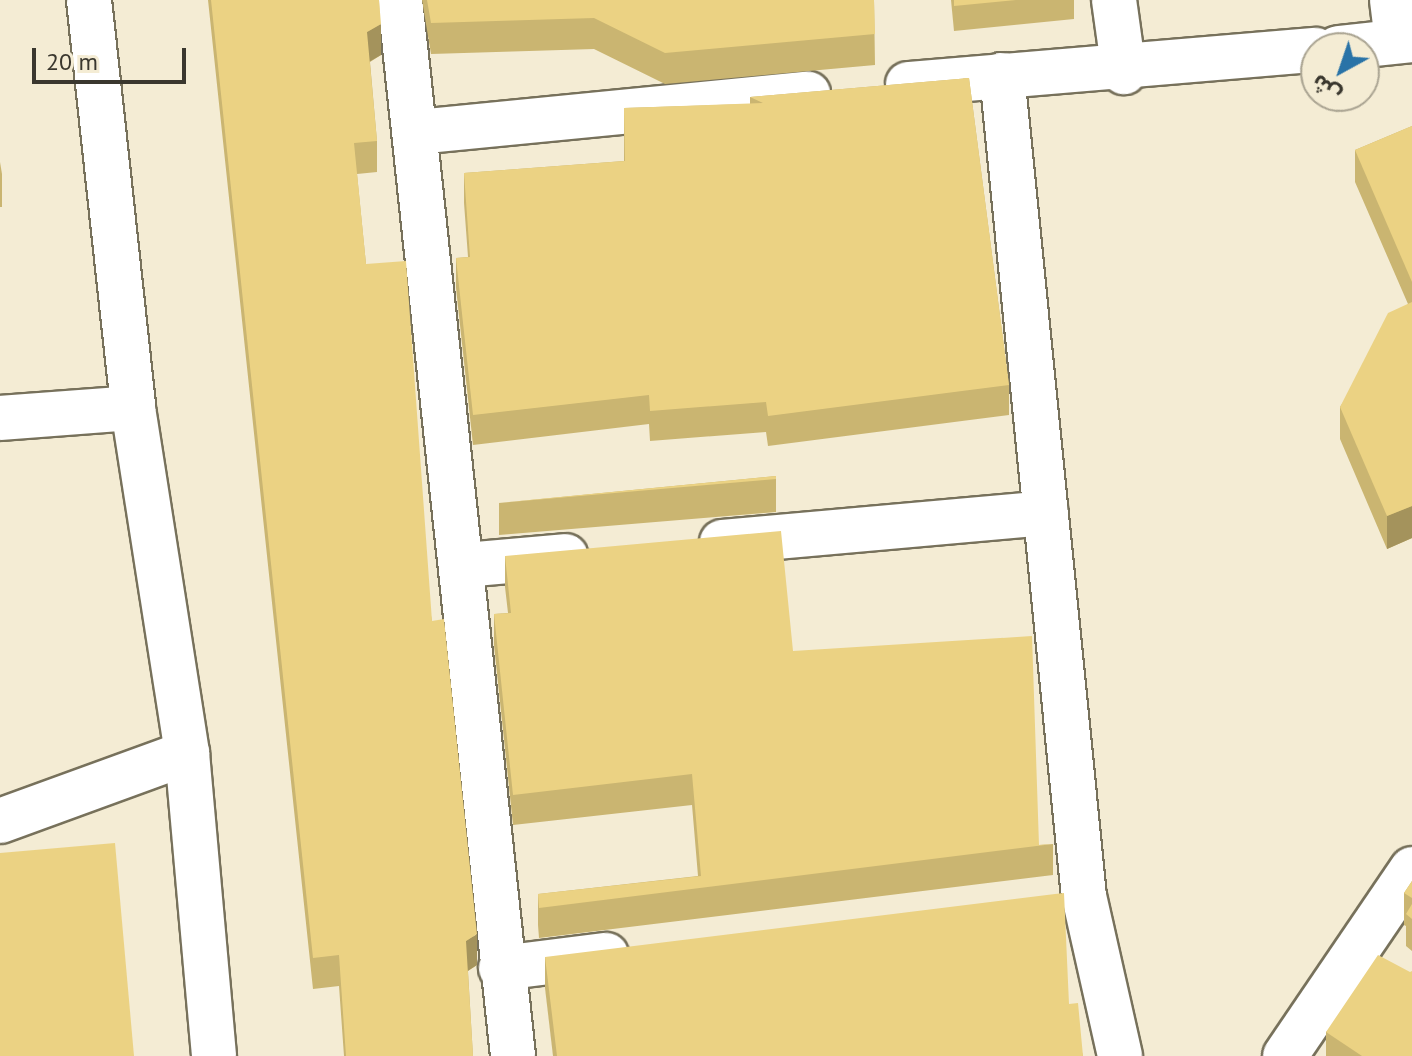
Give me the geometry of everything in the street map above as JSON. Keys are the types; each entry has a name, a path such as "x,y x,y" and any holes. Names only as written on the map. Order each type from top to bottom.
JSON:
{"street":[{"path":"89,0 133,408 187,753 214,1056"},
{"path":"400,0 465,565 501,968 513,1056"},
{"path":"1114,0 1124,72"},
{"path":"1380,34 1400,27"},
{"path":"417,132 1002,75 1124,72 1300,52"},
{"path":"1002,75 1084,896 1120,1056"},
{"path":"0,418 133,408"},
{"path":"685,545 1046,513"},
{"path":"465,565 606,553"},
{"path":"0,821 187,753"},
{"path":"1285,1056 1363,948 1412,869"},
{"path":"1037,902 1084,896"},
{"path":"1363,948 1400,972"},
{"path":"501,968 643,950"}],"building":[{"path":"211,0 379,0 381,24 367,32 377,141 354,143 366,264 406,261 432,621 444,619 477,934 466,941 473,1056 346,1056 339,955 313,958"},
{"path":"427,0 874,0 875,34 665,53 594,18 431,23"},
{"path":"954,0 1016,0 954,6"},
{"path":"969,78 1009,385 768,416 766,402 650,411 649,395 473,415 456,258 470,257 464,173 625,161 624,108 763,103 750,97"},
{"path":"1412,126 1412,282 1355,150"},
{"path":"1412,302 1412,506 1387,516 1340,407 1388,313"},
{"path":"776,476 776,479 499,503"},
{"path":"781,531 793,651 1032,636 1039,845 1053,844 539,908 538,894 701,876 692,774 513,795 494,614 511,613 505,556"},
{"path":"115,843 134,1056 0,1056 0,853"},
{"path":"1412,881 1412,898 1404,893"},
{"path":"1064,893 1069,1004 1078,1003 1083,1056 557,1056 545,957"},
{"path":"1412,904 1412,919 1406,914"},
{"path":"1378,955 1412,971 1412,1056 1362,1056 1326,1032"}]}
